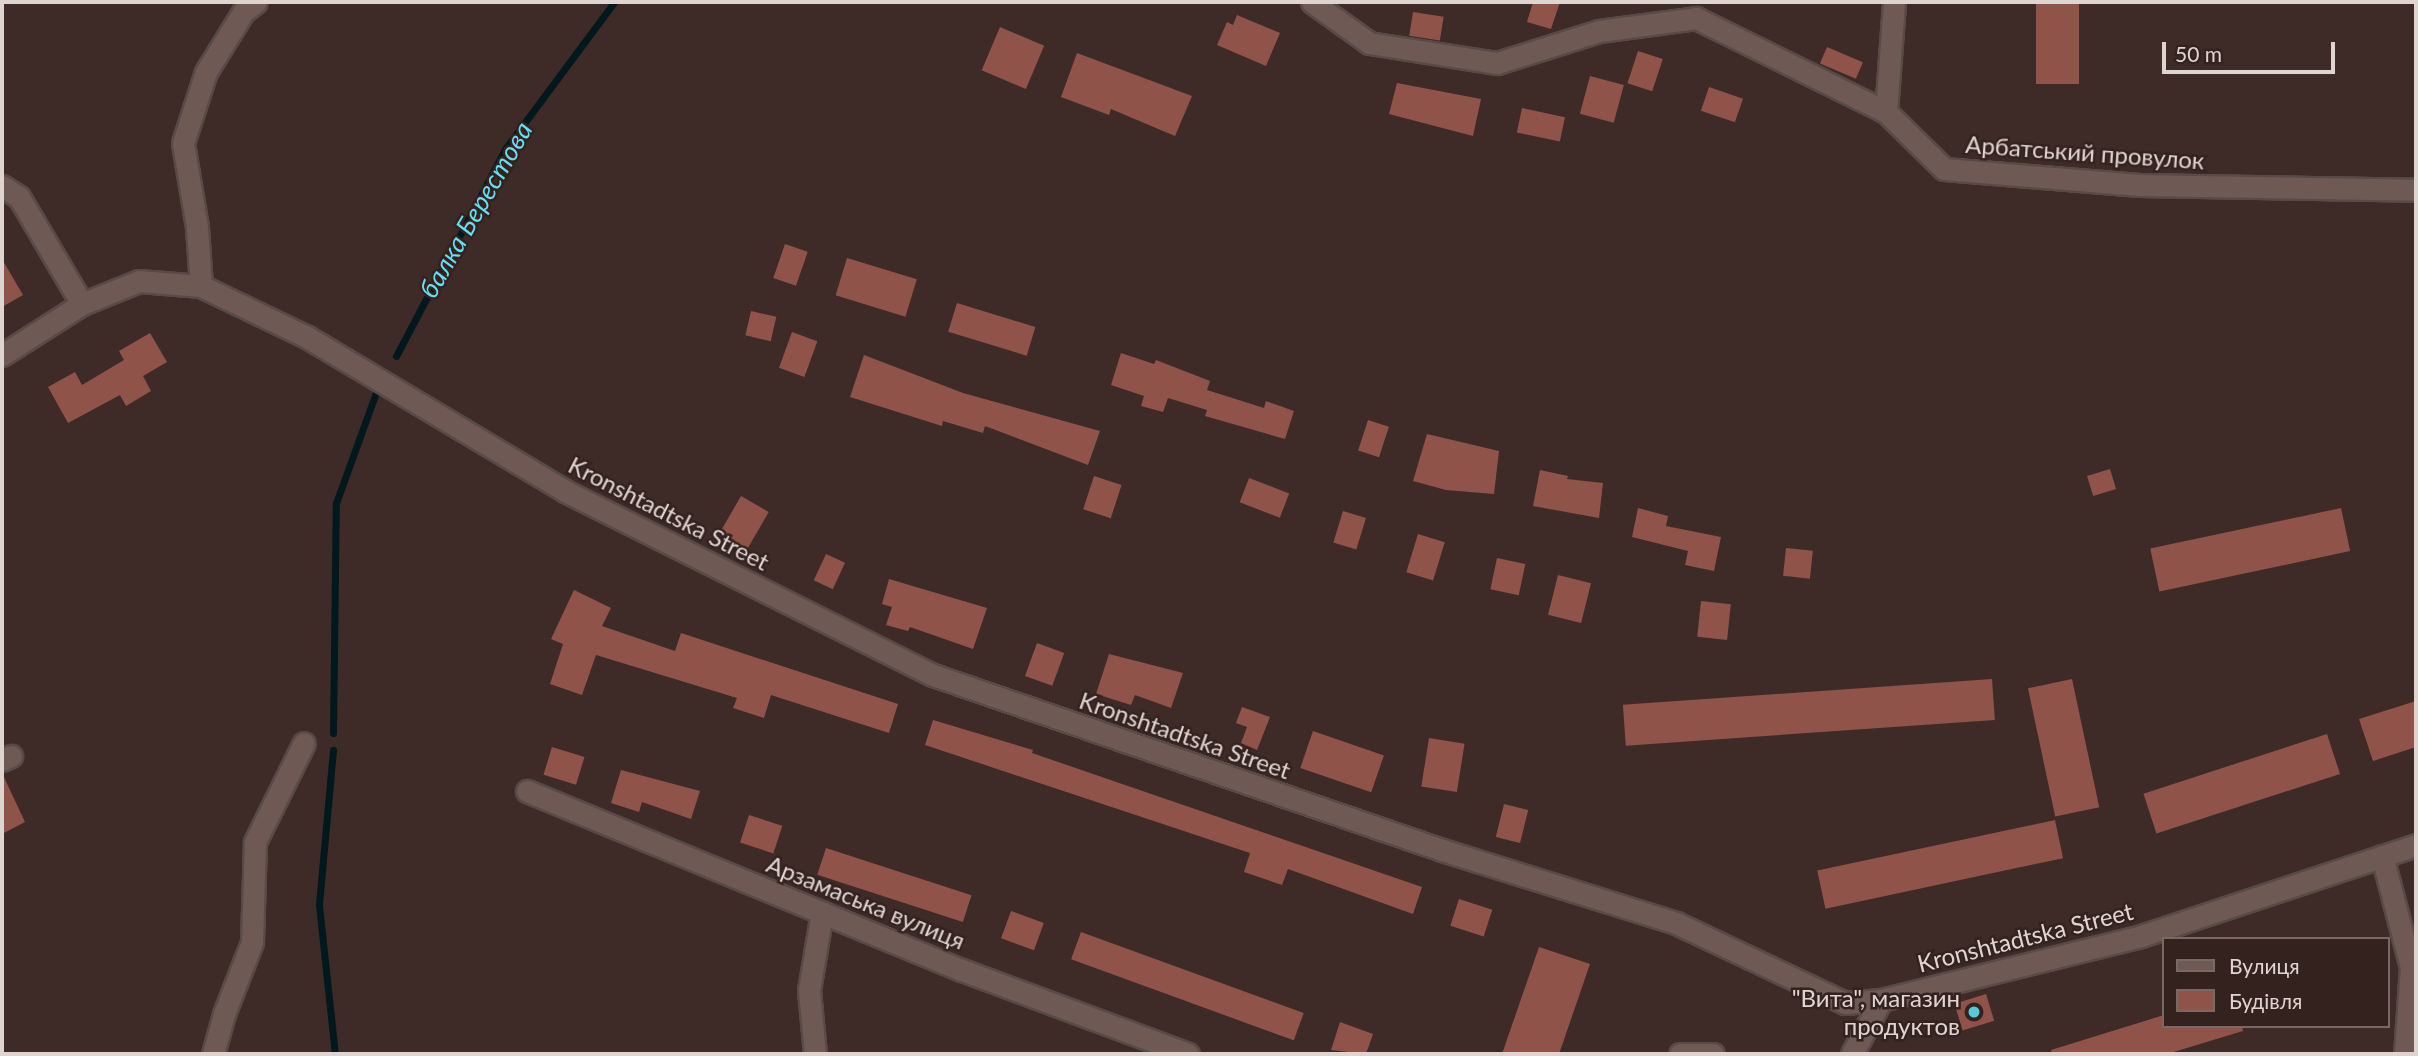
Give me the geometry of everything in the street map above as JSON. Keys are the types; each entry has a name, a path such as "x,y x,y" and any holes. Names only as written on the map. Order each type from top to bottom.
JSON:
{"street":[{"path":"201,286 183,143 206,72 243,12 256,2"},
{"path":"1312,2 1369,43 1497,63 1600,31 1696,18"},
{"name":"Арбатський провулок","path":"1679,2 1696,18 1886,112 1944,169 2139,185 2416,190"},
{"path":"1886,112 1894,2"},
{"path":"2,186 19,197 82,304"},
{"name":"Kronshtadtska Street","path":"2,355 82,304 139,281 201,286 307,337 565,491 933,675 1442,850 1676,923 1845,1003 1881,1000 2141,936 2416,845"},
{"path":"213,1054 224,1014 252,942 255,842 304,743"},
{"name":"Арзамаська вулиця","path":"527,791 822,912 1188,1054"},
{"path":"2382,856 2411,967 2405,1054"},
{"path":"815,1054 809,990 822,912"},
{"path":"1852,1054 1881,1000"},
{"path":"1680,1054 1713,1054"}],"building":[{"path":"1533,2 1560,2 1551,29 1527,22"},
{"path":"2036,2 2079,2 2079,84 2036,84"},
{"path":"1413,12 1444,17 1440,41 1409,36"},
{"path":"1237,15 1280,33 1266,66 1217,45 1227,22 1233,25"},
{"path":"1000,27 1044,46 1026,89 982,70"},
{"path":"1827,47 1863,62 1856,79 1820,64"},
{"path":"1638,51 1663,59 1652,91 1627,83"},
{"path":"1077,53 1192,96 1175,136 1111,109 1109,115 1061,97"},
{"path":"1590,76 1624,85 1614,123 1580,114"},
{"path":"1397,83 1481,99 1473,136 1389,114"},
{"path":"1709,87 1743,99 1735,122 1701,111"},
{"path":"1522,108 1565,117 1560,142 1517,132"},
{"path":"785,244 808,252 796,286 773,278"},
{"path":"847,258 917,279 905,317 836,295"},
{"path":"2,259 23,295 2,307"},
{"path":"957,303 1035,327 1027,356 948,332"},
{"path":"751,311 776,317 771,341 745,335"},
{"path":"792,332 817,341 804,377 779,368"},
{"path":"150,333 167,362 143,376 151,391 126,406 120,395 68,423 48,387 75,372 82,385 124,360 119,351"},
{"path":"1121,353 1154,364 1156,360 1210,381 1207,390 1264,408 1266,401 1294,411 1285,439 1205,416 1207,410 1168,398 1163,412 1141,406 1144,396 1111,385"},
{"path":"864,355 963,393 1100,431 1088,465 985,426 983,433 943,421 942,426 850,397"},
{"path":"1368,420 1389,427 1379,457 1358,450"},
{"path":"1427,434 1499,451 1494,494 1446,490 1413,481"},
{"path":"2110,469 2116,489 2093,496 2087,476"},
{"path":"1540,470 1568,476 1567,479 1603,483 1599,518 1533,506"},
{"path":"1094,476 1122,485 1111,518 1083,509"},
{"path":"1249,478 1289,493 1280,518 1240,502"},
{"path":"741,496 769,512 746,552 718,536"},
{"path":"1638,508 1668,516 1666,526 1721,537 1714,571 1685,565 1688,551 1632,537"},
{"path":"2341,508 2350,551 2159,592 2150,549"},
{"path":"1343,511 1366,518 1356,550 1333,543"},
{"path":"1418,534 1445,542 1433,580 1406,572"},
{"path":"1786,548 1813,551 1810,579 1783,576"},
{"path":"826,554 845,563 833,589 814,580"},
{"path":"1497,558 1525,564 1519,595 1490,589"},
{"path":"1558,575 1591,583 1581,623 1548,615"},
{"path":"889,579 987,608 973,649 910,627 908,631 886,625 892,607 882,604"},
{"path":"574,590 611,608 602,626 675,651 681,633 898,704 889,733 771,695 764,718 733,708 737,698 596,655 582,695 550,684 563,644 551,639"},
{"path":"1701,601 1731,604 1727,640 1697,637"},
{"path":"1037,643 1064,653 1052,686 1025,676"},
{"path":"1109,654 1183,673 1171,708 1135,695 1131,705 1096,694"},
{"path":"1992,679 1995,720 1626,746 1623,705"},
{"path":"2072,679 2099,807 2055,816 2028,688"},
{"path":"2416,701 2416,747 2373,761 2359,719"},
{"path":"1242,707 1270,717 1257,750 1241,743 1247,727 1236,723"},
{"path":"933,720 1033,750 1032,753 1422,887 1413,914 1288,869 1282,885 1244,872 1250,853 925,745"},
{"path":"1313,731 1384,755 1371,792 1300,768"},
{"path":"2327,734 2340,774 2156,834 2143,794"},
{"path":"1429,738 1465,744 1457,792 1421,786"},
{"path":"552,747 585,757 576,785 544,775"},
{"path":"621,770 700,791 691,819 642,802 639,812 611,803"},
{"path":"2,773 25,822 2,834"},
{"path":"1504,804 1528,810 1520,843 1496,837"},
{"path":"749,815 782,826 773,853 740,843"},
{"path":"2055,820 2063,858 1825,909 1817,871"},
{"path":"826,848 972,895 963,922 817,875"},
{"path":"1459,899 1492,910 1484,936 1450,926"},
{"path":"1011,911 1044,923 1034,950 1001,938"},
{"path":"1081,932 1304,1013 1294,1040 1071,959"},
{"path":"1539,947 1590,964 1559,1054 1502,1054"},
{"name":"\"Вита\", магазин продуктов","path":"1986,994 1994,1021 1963,1030 1954,1004"},
{"path":"2162,1016 2162,1028 2242,1028 2243,1031 2167,1054 2052,1054 2051,1050"},
{"path":"1340,1022 1373,1034 1366,1054 1331,1050"}],"waterway":[{"name":"балка Берестова","path":"396,356 505,149 614,2"},
{"name":"балка Берестова","path":"333,733 336,503 377,390"},
{"name":"балка Берестова","path":"333,750 319,905 335,1054"}],"place":[{"name":"\"Вита\", магазин продуктов","path":"1974,1012"}]}
